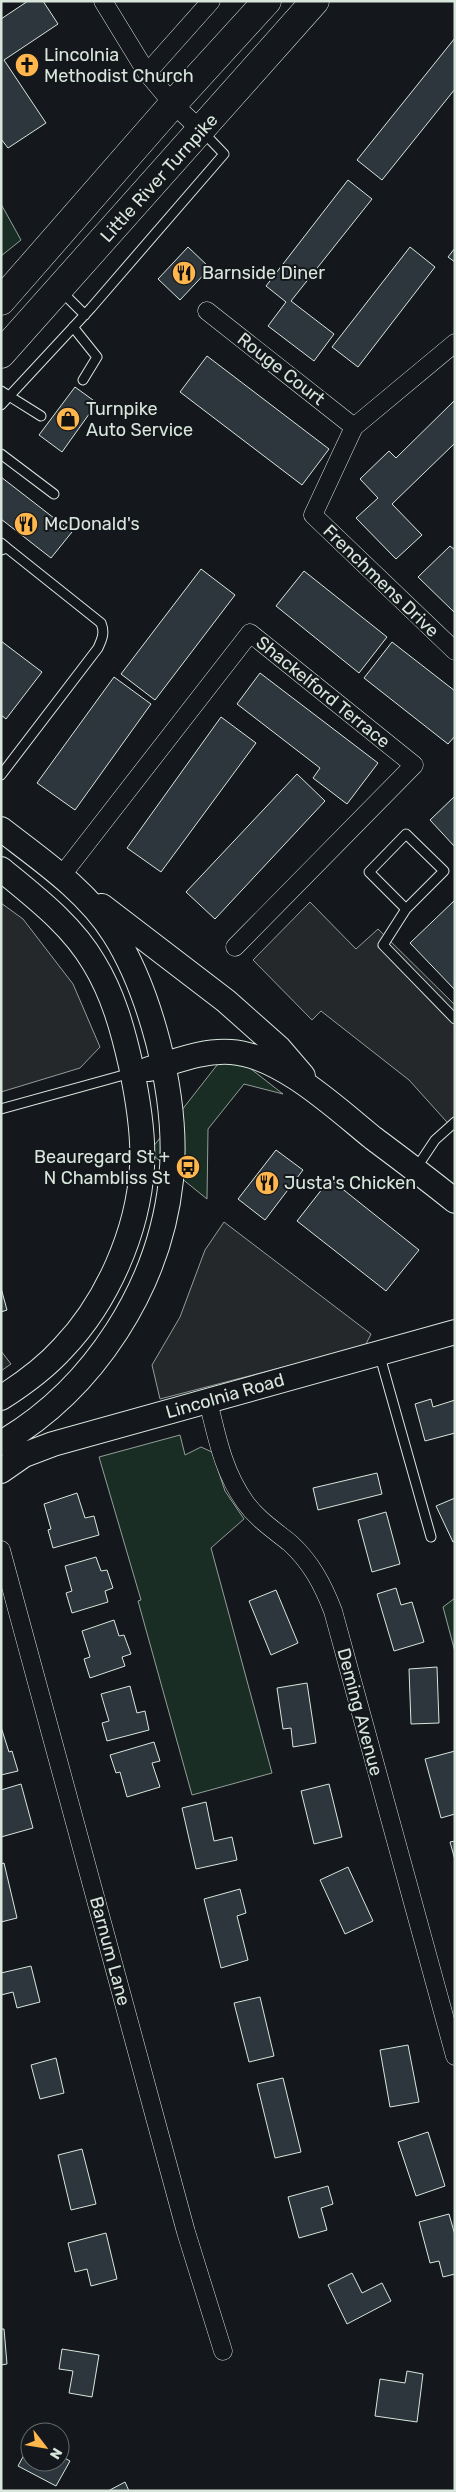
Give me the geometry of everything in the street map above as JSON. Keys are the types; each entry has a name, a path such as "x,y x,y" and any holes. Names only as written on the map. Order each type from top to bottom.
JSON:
{"main road":[{"name":"Little River Turnpike","path":"1,301 173,104 267,1"},
{"name":"Little River Turnpike","path":"1,354 202,131 315,1"},
{"path":"1,829 199,978 279,1048 314,1092"},
{"path":"1,869 67,927 94,962 110,995 121,1025 140,1115 142,1168 132,1223 103,1293 86,1320 63,1348 27,1381 1,1398"},
{"path":"1,1443 22,1431 54,1404 100,1355 120,1326 153,1258 162,1231 171,1179 171,1111 164,1064 153,1024 129,960 105,922 62,876"},
{"path":"132,1073 189,1056 232,1052 269,1063 314,1092 455,1201"},
{"name":"Lincolnia Road","path":"1,1471 24,1455 52,1444 455,1332"}],"street":[{"path":"103,1 147,73 173,104 202,131"},
{"path":"147,73 211,1"},
{"name":"Rouge Court","path":"207,311 354,427"},
{"path":"354,427 455,343"},
{"name":"Frenchmens Drive","path":"354,427 313,515 455,651"},
{"name":"Shackelford Terrace","path":"62,876 250,633 414,766 235,947"},
{"name":"Deming Avenue","path":"208,1401 222,1458 232,1482 246,1503 263,1522 291,1544 309,1564 323,1586 332,1611 455,2056"},
{"name":"Barnum Lane","path":"1,1550 186,2232 223,2351"}],"lane":[{"path":"1,405 5,394 84,315 224,154 202,131"},
{"path":"60,289 84,315"},
{"path":"73,327 97,356 83,380"},
{"path":"5,394 41,416"},
{"path":"1,454 54,494"},
{"path":"1,775 98,648 104,629 101,623 3,547"},
{"path":"406,909 368,872 406,834 444,871 406,909 384,945 455,1019"},
{"path":"1,1109 132,1073"},
{"path":"415,1170 435,1140 455,1122"},
{"path":"379,1353 431,1537"}],"green space":[{"path":"1,204 21,240 1,256"},
{"path":"228,1051 283,1094 244,1084 208,1129 207,1199 149,1152"},
{"path":"180,1435 185,1455 201,1447 212,1452 225,1491 244,1519 211,1548 272,1773 192,1795 138,1601 141,1600 99,1457"},
{"path":"455,1598 455,1652 443,1607"}],"shaded area":[{"path":"310,902 356,949 378,929 455,1005 455,1131 409,1080 321,1011 312,1020 253,960"},
{"path":"1,903 23,919 73,984 100,1047 80,1068 1,1092"},
{"path":"224,1222 371,1334 365,1346 160,1399 152,1365 180,1317 205,1250"},
{"path":"1,1351 11,1364 1,1371"}],"building":[{"path":"28,1 43,1 58,24 4,60 46,123 8,148 1,139 1,19"},
{"path":"455,38 455,89 382,180 357,160"},
{"path":"348,180 372,199 291,301 334,334 314,361 268,326 286,302 266,286"},
{"name":"Barnside Diner","path":"188,247 210,268 180,300 158,279"},
{"path":"410,247 435,267 358,367 332,347"},
{"path":"455,248 455,262 448,257"},
{"path":"207,356 329,449 302,485 180,392"},
{"name":"Turnpike Auto Service","path":"75,387 97,403 62,452 39,435"},
{"path":"455,400 455,443 392,504 422,535 396,559 356,518 378,498 360,479 389,451 396,458"},
{"path":"1,477 72,532 51,558 1,519"},
{"path":"450,546 455,550 455,613 418,577"},
{"path":"201,569 235,595 155,700 121,674"},
{"path":"304,571 387,637 359,673 276,606"},
{"path":"1,641 42,672 6,719 1,715"},
{"path":"392,642 455,691 455,736 448,744 364,678"},
{"path":"260,673 378,763 347,804 313,778 320,768 237,704"},
{"path":"114,677 151,704 75,810 37,783"},
{"path":"221,717 256,743 161,872 127,848"},
{"path":"297,774 325,801 215,919 186,892"},
{"path":"455,796 455,847 430,820"},
{"path":"455,900 455,990 410,943"},
{"path":"276,1150 303,1170 265,1220 238,1199"},
{"path":"330,1179 419,1250 386,1291 297,1221"},
{"path":"1,1288 7,1310 1,1312"},
{"path":"431,1399 433,1407 455,1400 455,1433 425,1441 415,1404"},
{"path":"377,1473 382,1494 318,1510 313,1488"},
{"path":"77,1493 85,1518 94,1516 99,1535 53,1548 48,1530 51,1529 44,1504"},
{"path":"455,1498 455,1541 453,1542 436,1506"},
{"path":"386,1512 400,1564 372,1572 358,1520"},
{"path":"96,1557 101,1571 107,1570 113,1588 105,1591 108,1602 72,1613 66,1593 72,1591 65,1566"},
{"path":"396,1588 401,1605 412,1602 424,1642 394,1651 377,1594"},
{"path":"276,1590 298,1643 271,1655 249,1601"},
{"path":"114,1620 119,1636 124,1635 131,1654 122,1657 125,1666 90,1678 84,1659 90,1657 82,1631"},
{"path":"437,1667 439,1723 411,1724 409,1669"},
{"path":"307,1683 316,1743 293,1747 291,1728 283,1729 277,1688"},
{"path":"130,1686 137,1713 145,1711 149,1730 107,1741 102,1723 109,1721 101,1694"},
{"path":"1,1727 9,1752 12,1751 18,1771 1,1775"},
{"path":"154,1742 160,1761 152,1763 160,1787 127,1797 120,1772 116,1773 110,1755"},
{"path":"455,1751 455,1814 441,1818 425,1759"},
{"path":"21,1784 33,1828 1,1837 1,1790"},
{"path":"329,1784 342,1837 314,1844 301,1791"},
{"path":"206,1802 214,1841 232,1837 237,1860 196,1869 182,1808"},
{"path":"455,1841 455,1860 450,1842"},
{"path":"4,1863 17,1918 1,1922 1,1864"},
{"path":"348,1867 373,1921 345,1934 320,1880"},
{"path":"240,1889 246,1913 237,1916 248,1960 221,1968 204,1899"},
{"path":"31,1966 40,2002 17,2008 13,1992 1,1995 1,1973"},
{"path":"260,1997 274,2056 249,2062 234,2003"},
{"path":"408,2045 419,2102 390,2107 380,2050"},
{"path":"56,2058 64,2093 40,2099 31,2065"},
{"path":"283,2078 301,2152 275,2158 257,2084"},
{"path":"428,2132 445,2186 416,2196 398,2142"},
{"path":"82,2149 96,2204 71,2210 58,2155"},
{"path":"328,2186 333,2204 321,2208 327,2230 299,2238 288,2197"},
{"path":"449,2214 455,2235 455,2274 443,2277 439,2261 430,2263 419,2222"},
{"path":"106,2233 117,2279 91,2286 87,2269 75,2272 68,2243"},
{"path":"352,2273 362,2293 382,2283 391,2301 347,2324 328,2285"},
{"path":"1,2329 4,2329 7,2364 1,2365"},
{"path":"62,2349 99,2355 92,2397 69,2393 73,2371 59,2369"},
{"path":"407,2371 423,2374 417,2422 375,2416 380,2379 405,2383"},
{"path":"29,2472 64,2472 56,2486"},
{"path":"125,2482 129,2491 108,2491"}],"place":[{"name":"Lincolnia Methodist Church","path":"27,65"},
{"name":"Barnside Diner","path":"184,273"},
{"name":"Turnpike Auto Service","path":"68,419"},
{"name":"McDonald's","path":"26,524"},
{"name":"Beauregard St + N Chambliss St","path":"188,1167"},
{"name":"Justa's Chicken","path":"267,1183"}]}
